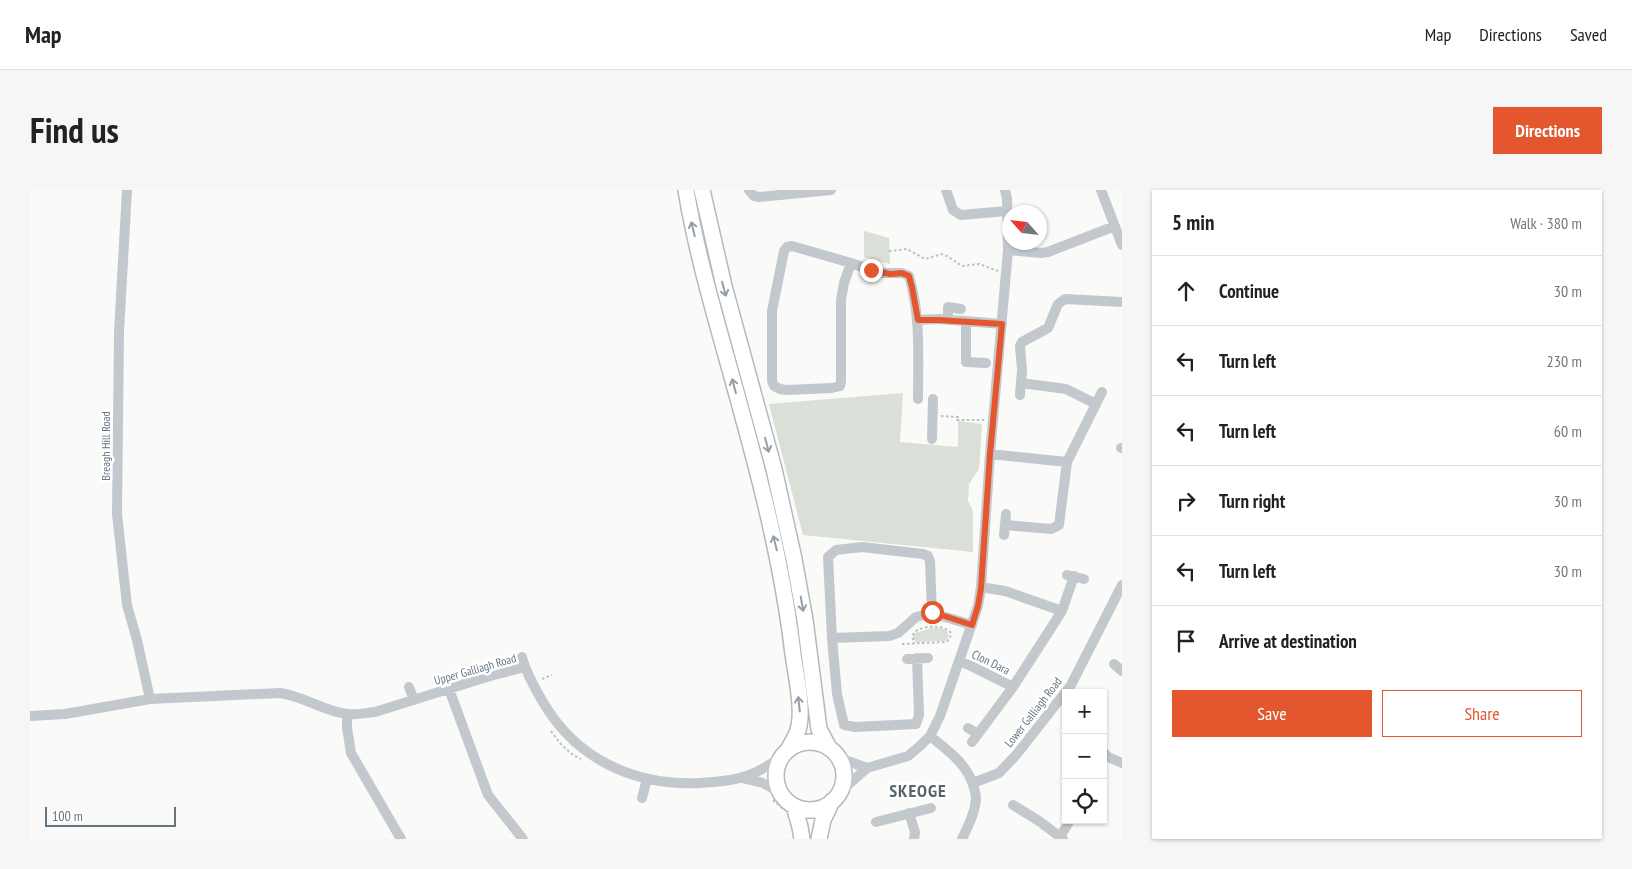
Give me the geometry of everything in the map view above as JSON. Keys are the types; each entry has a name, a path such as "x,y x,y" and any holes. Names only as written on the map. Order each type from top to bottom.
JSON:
{"highway":[{"path":"686,190 689,211 708,288 758,470 779,560 790,621 800,713 798,729 777,766 776,796 786,801 800,827 802,839"},
{"path":"702,190 724,286 774,469 790,541 805,620 819,729 842,765 843,783 823,820 819,839"},
{"path":"785,754 797,744 808,742 819,744 833,753"},
{"path":"790,811 814,810 824,807 836,797"}],"street":[{"name":"Breagh Hill Road","path":"126,190 119,332 117,514 127,605 150,698"},
{"path":"749,190 754,196 759,196 831,190"},
{"path":"946,190 953,210 961,215 1002,211"},
{"path":"1005,190 1006,205"},
{"path":"1101,190 1122,245"},
{"path":"836,797 867,768 908,756 930,736 940,716 978,606 1008,250 1048,252 1115,226"},
{"path":"851,263 844,283 841,300 842,382 840,386 787,390 774,386 772,381 772,311 784,251 787,247 792,246 851,263 880,273 906,274 909,276 912,287 918,320 913,399 936,399 932,439"},
{"path":"1020,395 1022,353 1020,346 1022,342 1048,328 1058,304 1065,299 1122,302"},
{"path":"948,320 948,307 961,309"},
{"path":"918,320 1002,324"},
{"path":"966,322 966,362 986,363"},
{"path":"1021,383 1066,389 1096,404"},
{"path":"1006,514 1004,530 1051,529 1059,525 1068,462 1102,392"},
{"path":"990,454 1068,462"},
{"path":"917,658 919,715 916,724 855,727 844,725 837,694 828,557 836,550 862,547 928,556 930,561 932,612"},
{"path":"973,735 1013,687 1062,611 1075,577"},
{"name":"Lower Galliagh Road","path":"973,783 999,773 1017,754 1071,685 1122,585"},
{"path":"981,588 1005,592 1062,611"},
{"path":"832,638 889,636 898,633 916,616 932,612 972,625"},
{"path":"522,657 525,667"},
{"name":"Clon Dara","path":"959,661 1013,687"},
{"name":"Upper Galliagh Road","path":"30,716 65,714 150,698 280,694 292,695 335,712 357,715 375,712 525,667 547,709 558,724 586,752 623,771 647,779 686,784 722,782 742,778 764,770 785,754"},
{"path":"409,687 414,700"},
{"path":"450,689 488,794 523,839"},
{"path":"347,714 351,752 401,839"},
{"path":"930,736 956,756 970,774 973,783 976,797 972,816 962,839"},
{"path":"833,753 867,768"},
{"path":"1107,758 1122,762"},
{"name":"Upper Galliagh Road","path":"742,778 763,783 776,796"},
{"path":"642,798 647,779"},
{"path":"1013,805 1062,838 1068,824"},
{"path":"876,822 931,808"},
{"path":"909,813 914,839"}],"path":[{"path":"889,251 907,249 925,259 942,254 962,266 979,264 994,270 1006,271"},
{"path":"933,416 958,417 958,420 985,420"},
{"path":"902,644 946,642 950,638 951,633 948,629 942,627 920,629 911,635 914,643"},
{"path":"898,633 902,639 902,651 917,658"},
{"path":"532,683 552,675"},
{"path":"550,730 560,744 573,755"},
{"path":"776,796 782,809 790,811"}],"shaded area":[{"path":"864,231 889,238 890,264 864,257"},
{"path":"903,393 900,442 958,447 958,421 982,424 979,469 969,484 968,501 973,511 973,552 803,535 769,404"},
{"path":"932,628 946,630 948,638 944,641 916,642 913,639 915,633"}],"district":[{"name":"SKEOGE","path":"918,790"}],"route":[{"path":"871,270 890,274 902,273 909,276 918,320 1002,324 978,606 972,625 932,612"}]}
